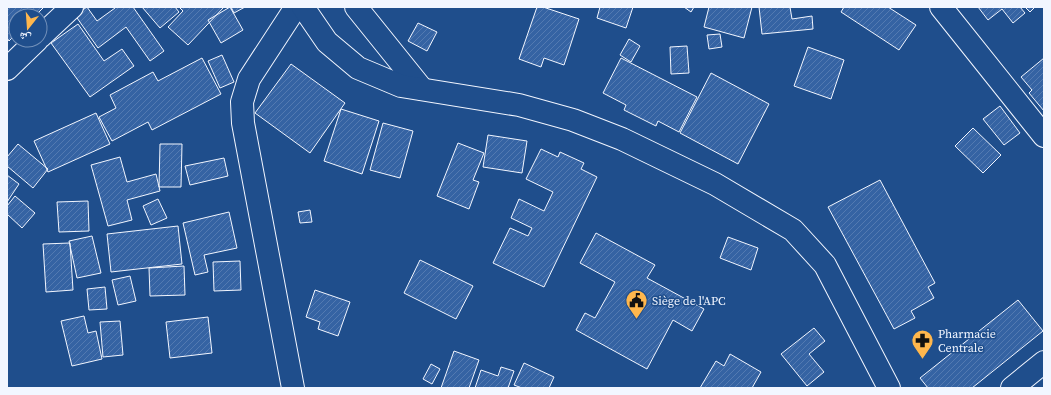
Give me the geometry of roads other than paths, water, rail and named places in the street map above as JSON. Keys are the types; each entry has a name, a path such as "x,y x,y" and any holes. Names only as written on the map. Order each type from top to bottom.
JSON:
{"street":[{"path":"48,30 72,7"},
{"path":"293,388 243,123 242,102 249,79 296,7"},
{"path":"303,7 327,42 358,68 401,86 519,105 573,120 622,139 715,184 794,230 825,265 889,388"},
{"path":"356,7 422,89"},
{"path":"941,7 1044,136"},
{"path":"7,69 29,48"},
{"path":"1012,388 1044,362"}],"place":[{"name":"Siège de l'APC","path":"636,320"},
{"name":"Pharmacie Centrale","path":"923,360"}]}
